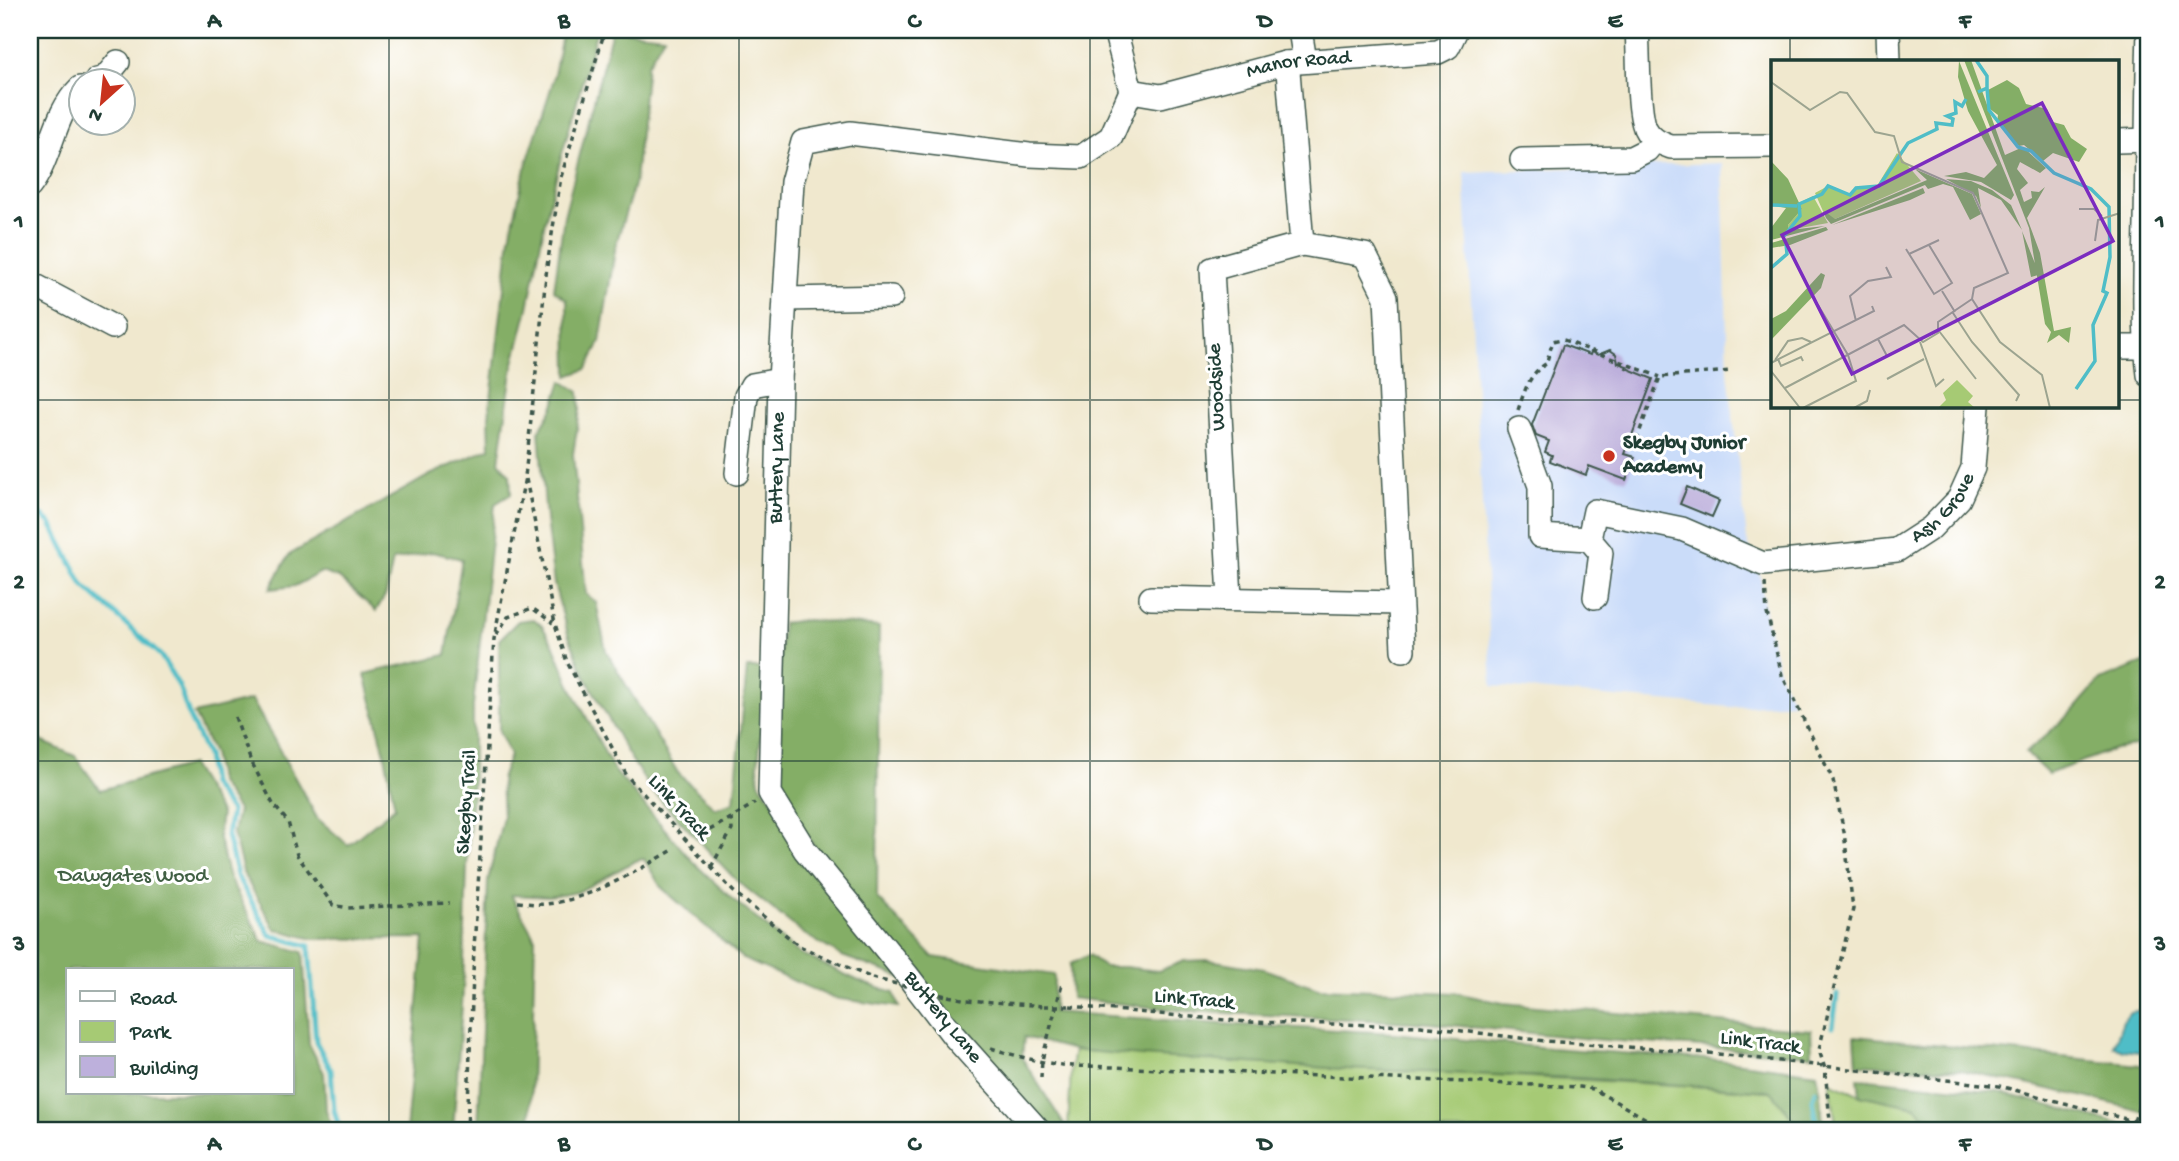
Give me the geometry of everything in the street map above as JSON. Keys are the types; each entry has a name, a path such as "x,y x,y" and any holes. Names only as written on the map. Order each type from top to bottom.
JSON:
{"street":[{"path":"1115,30 1131,91"},
{"path":"1300,30 1295,62 1287,71 1302,244"},
{"name":"Manor Road","path":"1131,91 1161,96 1295,62 1438,52 1448,47 1456,30"},
{"path":"1637,30 1642,113 1646,130 1655,140 1671,147 1771,146"},
{"path":"1888,30 1889,60"},
{"path":"2149,30 2149,375"},
{"path":"115,66 118,62"},
{"name":"Buttery Lane","path":"1039,1131 953,1035 806,850 770,793 780,380 792,182 803,142 850,133 1029,155 1081,157 1111,137 1131,91"},
{"path":"30,186 37,176 66,109"},
{"path":"1522,160 1631,158 1647,150 1655,140"},
{"path":"2120,141 2147,140"},
{"name":"Woodside","path":"1230,598 1212,269 1302,244 1365,256 1386,297 1403,650"},
{"path":"30,283 113,327"},
{"path":"785,299 891,297"},
{"path":"2120,346 2148,347"},
{"path":"737,473 746,396 752,385 780,380"},
{"name":"Ash Grove","path":"1763,564 1897,550 1931,528 1959,499 1973,468 1978,408"},
{"path":"1520,429 1540,485 1540,537 1589,539 1601,552 1594,597"},
{"path":"1589,539 1595,511 1682,529 1763,564"},
{"path":"1151,597 1400,603"}],"path":[{"path":"525,477 547,266 561,177 605,30"},
{"path":"1520,429 1517,414 1529,382 1546,364 1553,341 1561,338 1660,377 1731,371"},
{"path":"1633,449 1660,377"},
{"name":"Link Track","path":"525,477 555,624 567,662 627,776 733,891 799,946 872,978 967,1000 1248,1022 1421,1026 1545,1041 1709,1054 1999,1086 2149,1125"},
{"name":"Skegby Trail","path":"467,1131 474,948 494,639 525,477"},
{"path":"1763,564 1767,613 1782,675 1833,780 1853,909 1819,1050 1825,1067 1831,1131"},
{"path":"494,639 508,617 532,608 555,624"},
{"path":"235,717 250,759 273,804 288,822 297,855 333,905 348,908 449,903"},
{"path":"701,835 770,793"},
{"path":"711,867 732,830 731,818"},
{"path":"518,902 546,904 582,895 673,850"},
{"path":"1041,1078 1042,1060 1062,984"},
{"path":"988,1047 1022,1058 1070,1067 1580,1087 1592,1089 1668,1131"},
{"path":"2134,1121 2144,1091"}],"shaded area":[{"name":"Skegby Junior Academy","path":"1722,163 1728,372 1747,540 1761,579 1765,614 1780,676 1793,703 1731,707 1492,686 1464,172"}],"green space":[{"path":"563,30 597,30 545,221 512,371 499,462 510,475 511,494 495,504 473,706 473,779 453,1131 406,1131 424,938 313,939 275,929 244,875 233,833 238,810 218,781 213,753 194,714 252,700 317,818 348,845 395,807 365,674 446,655 462,559 432,552 393,560 386,594 376,611 339,578 321,572 295,586 270,589 289,555 430,475 490,448 489,416 510,237 525,169 552,85"},
{"path":"612,30 664,36 647,65 635,181 616,244 600,342 587,369 568,376 567,300 554,290 564,216"},
{"path":"562,381 579,392 580,410 573,454 586,594 596,602 606,651 678,773 715,808 734,802 747,668 767,668 758,765 759,782 900,977 842,956 804,934 736,880 650,789 625,749 585,676 568,634 554,584 539,431 553,408"},
{"path":"534,619 542,626 553,644 569,683 613,769 693,862 731,898 797,952 861,982 894,993 899,1007 833,998 743,959 661,887 644,859 635,861 578,892 549,897 511,895 535,938 530,1131 478,1131 488,881 503,817 501,779 510,755 499,731 499,640 518,621"},
{"path":"808,620 879,627 877,898 933,957 1054,975 1053,1012 1393,1033 1718,1060 1817,1073 1823,1131 1798,1131 1797,1124 1771,1091 1578,1078 1342,1069 1141,1056 1074,1050 1024,1037 1022,1058 1068,1131 1049,1131 863,914 774,790 782,623"},
{"path":"2149,661 2149,744 2115,749 2048,774 2026,753 2072,712 2100,680"},
{"name":"Dawgates Wood","path":"30,736 75,756 100,790 191,765 221,814 218,835 229,878 262,941 303,952 309,1044 324,1073 326,1110 333,1131 30,1131"},
{"path":"1089,955 1104,967 1158,971 1184,961 1209,960 1264,969 1318,988 1456,993 1503,1003 1811,1030 1812,1055 1591,1039 1430,1023 1185,1011 1071,998 1070,964"},
{"path":"1855,1036 2149,1066 2149,1113 1961,1070 1857,1064"},
{"path":"1074,1050 1821,1095 1823,1131 1068,1131"},
{"path":"1858,1078 1999,1092 2145,1131 1938,1131 1916,1107 1860,1095"},
{"path":"1830,1082 1860,1095 1916,1107 1938,1131 1837,1131"}],"water":[{"path":"2149,1000 2149,1021 2140,1030 2149,1039 2149,1053 2123,1050 2114,1046 2123,1021 2130,1012 2138,1011"}],"building":[{"path":"1563,345 1590,355 1591,352 1598,355 1610,350 1616,354 1618,363 1653,379 1625,454 1635,457 1626,480 1589,466 1586,475 1550,461 1552,455 1545,452 1549,441 1536,436 1532,425"},
{"path":"1687,487 1719,501 1712,517 1680,504"}],"waterway":[{"path":"30,507 50,522 83,585 161,656 179,686 207,755 211,784 231,811 227,836 237,876 270,935 309,946 316,1042 331,1070 334,1110 340,1131"},
{"path":"1833,1026 1837,995"},
{"path":"1816,1091 1813,1100 1818,1131"}],"place":[{"name":"Skegby Junior Academy","path":"1609,456"}]}
